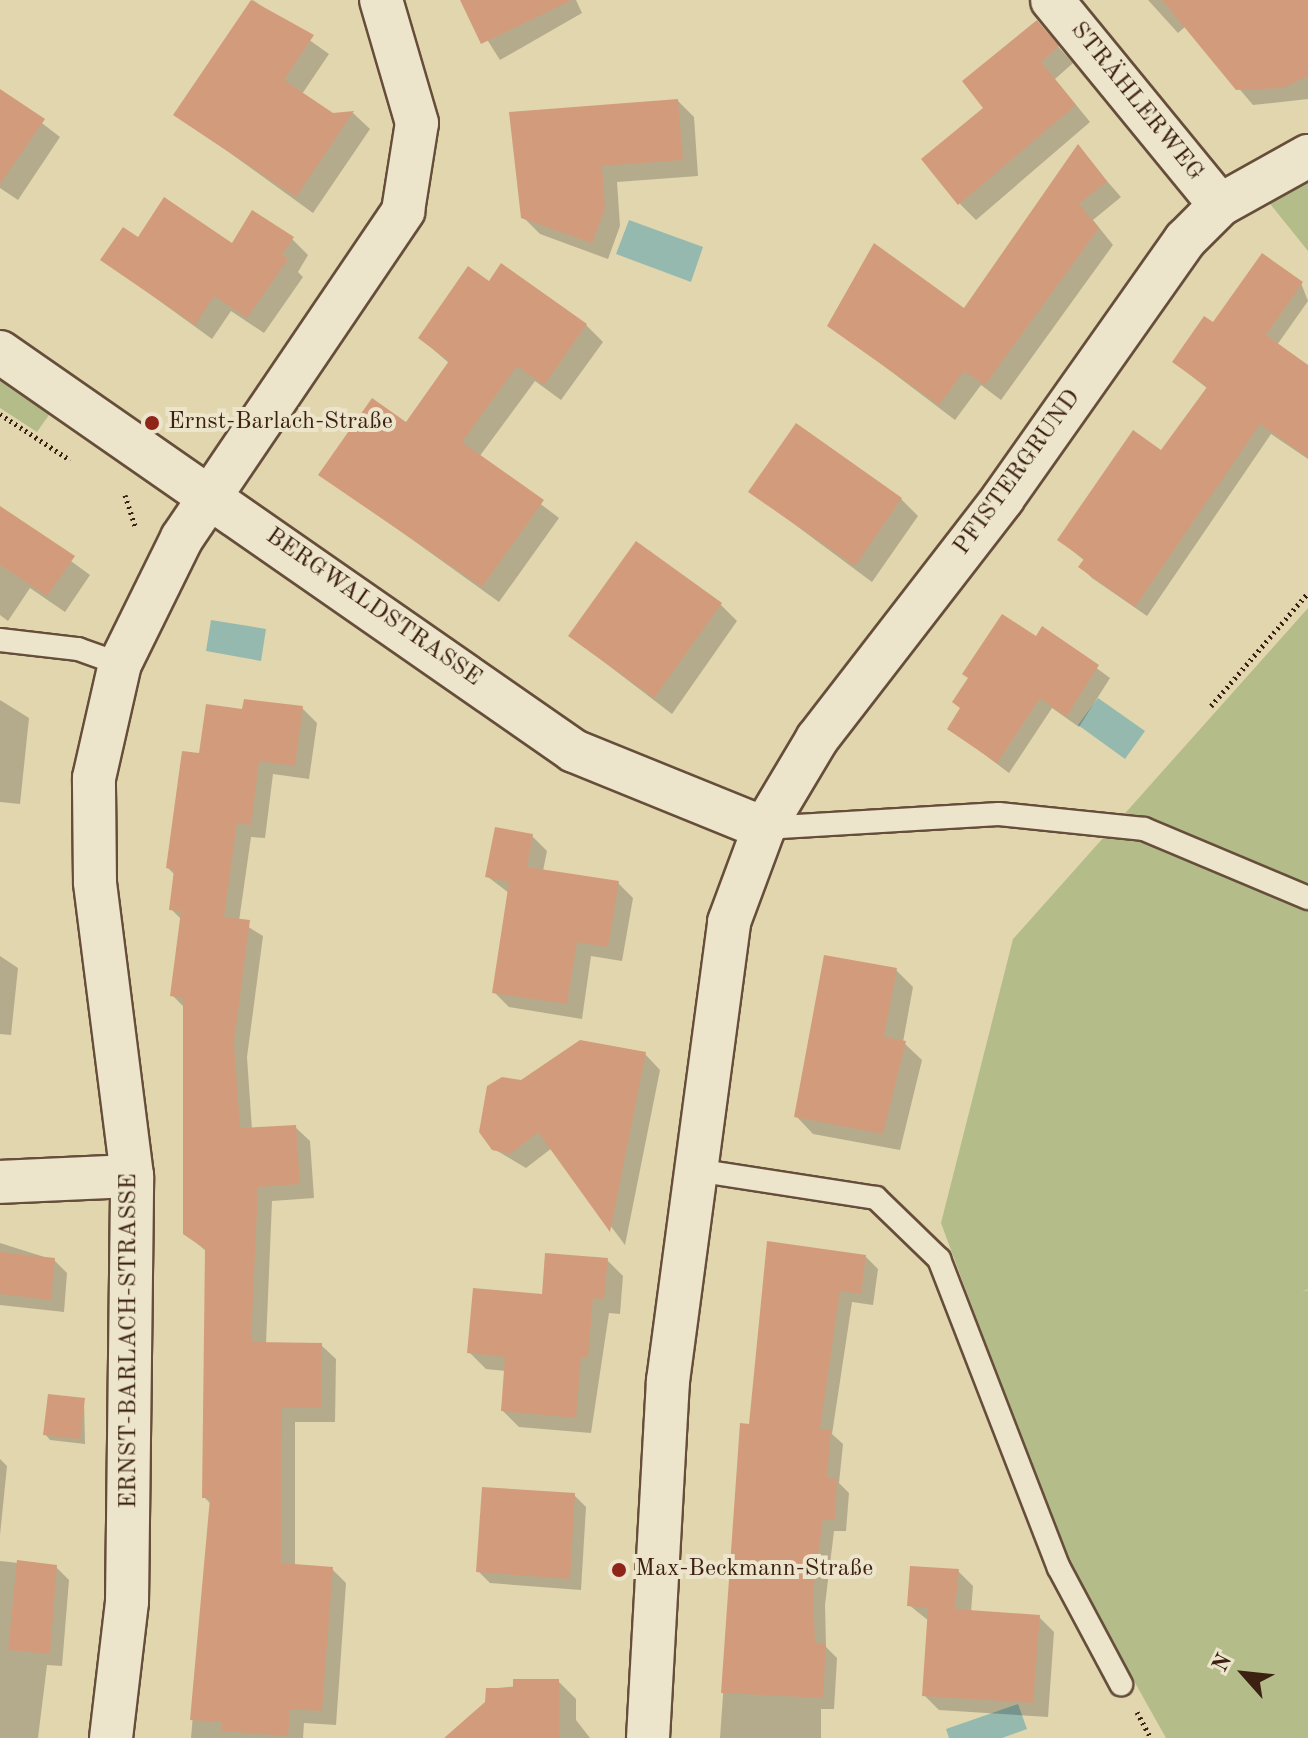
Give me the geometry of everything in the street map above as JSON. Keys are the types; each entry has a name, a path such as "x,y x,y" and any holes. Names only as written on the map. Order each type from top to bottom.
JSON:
{"street":[{"name":"ERNST-BARLACH-STRASSE","path":"111,1738 127,1586 132,1176 92,826 102,729 120,664 182,538 215,495 403,211 417,123 381,0"},
{"name":"STRÄHLERWEG","path":"1052,0 1220,205"},
{"name":"PFISTERGRUND","path":"764,828 817,739 1003,498 1185,240 1220,205 1308,156"},
{"name":"BERGWALDSTRASSE","path":"0,352 215,495 574,751 764,828"},
{"path":"648,1738 668,1381 729,922 764,828"},
{"path":"0,1182 132,1176"}],"lane":[{"path":"0,640 78,649 120,664"},
{"path":"764,828 999,814 1144,829 1308,898"},
{"path":"696,1170 876,1198 939,1259 1059,1568 1121,1684"}],"path":[{"path":"0,414 75,463"},
{"path":"112,487 137,515"},
{"path":"1211,706 1308,593"}],"green space":[{"path":"1308,180 1308,251 1267,200"},
{"path":"0,377 51,412 37,432 0,408"},
{"path":"1308,608 1308,1289 1302,1292 1308,1290 1308,1738 1166,1738 1065,1558 941,1223 1013,939"}],"water":[{"path":"629,220 703,247 691,282 616,254"},
{"path":"211,620 266,629 261,661 206,651"},
{"path":"1098,698 1145,731 1125,759 1078,725"},
{"path":"1018,1704 1027,1729 1002,1738 949,1738 946,1729"}],"building":[{"path":"251,0 314,35 284,80 333,113 354,111 296,197 173,115"},
{"path":"460,0 572,0 481,44"},
{"path":"1162,0 1308,0 1308,76 1283,88 1236,90"},
{"path":"1037,20 1059,46 1041,62 1076,105 958,205 921,159 983,108 962,81"},
{"path":"0,89 45,119 0,184"},
{"path":"678,99 683,160 602,166 605,208 592,243 521,218 509,112"},
{"path":"1078,144 1107,181 1079,204 1099,228 985,385 964,371 939,405 827,326 874,243 964,308"},
{"path":"164,197 232,243 252,210 294,237 282,255 288,259 247,318 214,296 195,325 100,260 123,227 138,237"},
{"path":"1262,253 1303,282 1266,335 1308,365 1308,458 1260,424 1135,607 1078,567 1084,559 1057,540 1133,430 1161,450 1207,387 1172,362 1204,316 1213,322"},
{"path":"501,263 587,324 544,385 517,366 462,442 544,500 482,587 318,475 372,398 406,422 449,361 418,338 468,266 489,281"},
{"path":"796,423 902,498 855,566 748,492"},
{"path":"0,506 75,556 47,596 0,565"},
{"path":"636,541 722,603 654,698 568,636"},
{"path":"1002,614 1036,636 1042,626 1099,665 1066,717 1040,698 997,763 947,729 960,708 952,702 968,678 962,674"},
{"path":"244,699 303,706 295,766 259,761 251,825 237,823 224,917 250,920 234,1042 240,1128 296,1125 300,1184 258,1187 251,1342 322,1343 321,1408 282,1408 281,1563 333,1567 322,1711 290,1709 288,1736 222,1731 222,1722 190,1720 210,1498 202,1498 205,1249 183,1234 183,998 170,996 181,911 169,910 174,870 166,868 182,751 199,753 206,704 242,709"},
{"path":"495,827 533,834 527,867 619,881 608,947 577,942 567,1004 492,993 509,882 485,877"},
{"path":"824,955 897,968 884,1037 906,1041 883,1134 794,1117"},
{"path":"580,1040 646,1052 610,1232 538,1132 510,1154 492,1150 479,1132 487,1086 502,1077 521,1080"},
{"path":"767,1241 866,1255 861,1294 840,1291 820,1429 831,1430 827,1478 837,1479 835,1520 823,1520 813,1592 815,1643 826,1644 823,1698 721,1693 740,1423 749,1424"},
{"path":"0,1252 55,1258 51,1300 0,1294"},
{"path":"545,1253 608,1258 604,1299 593,1298 588,1358 581,1357 576,1418 501,1411 505,1357 467,1353 473,1288 542,1294"},
{"path":"48,1394 85,1398 80,1439 43,1435"},
{"path":"482,1487 575,1493 570,1579 476,1572"},
{"path":"17,1560 57,1565 50,1654 8,1650"},
{"path":"910,1566 959,1569 955,1609 1040,1615 1033,1703 922,1696 928,1608 907,1606"},
{"path":"513,1679 559,1679 559,1738 444,1738 485,1702 486,1688 513,1688"}],"place":[{"name":"Ernst-Barlach-Straße","path":"152,423"},
{"name":"Max-Beckmann-Straße","path":"619,1570"}]}
